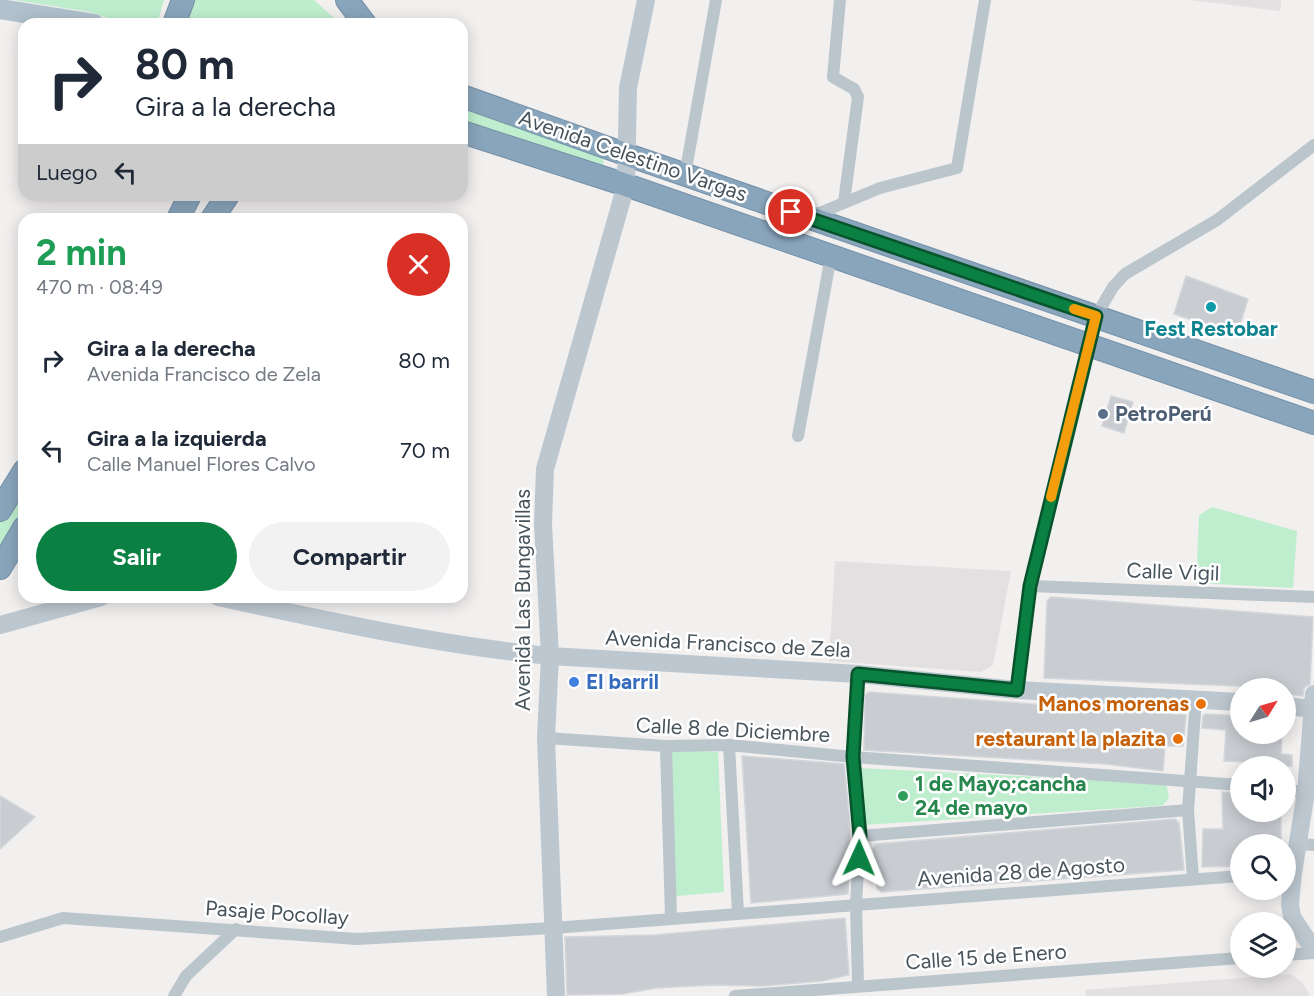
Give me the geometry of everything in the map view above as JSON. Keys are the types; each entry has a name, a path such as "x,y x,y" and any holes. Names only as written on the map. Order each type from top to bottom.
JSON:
{"highway":[{"path":"176,18 183,0"},
{"name":"Avenida Celestino Vargas","path":"468,98 1314,392"},
{"name":"Avenida Celestino Vargas","path":"468,134 626,185 1314,423"},
{"path":"766,234 774,206"},
{"path":"0,510 18,481"},
{"path":"0,568 18,538"}],"main road":[{"path":"0,9 56,18"}],"street":[{"name":"Avenida Las Bungavillas","path":"556,996 546,738 550,656 543,524 545,469 626,185 628,88 646,0"},
{"path":"685,175 717,0"},
{"path":"840,0 833,77 854,89 858,97 844,202"},
{"path":"809,218 880,188 957,168 985,0"},
{"path":"1017,690 1030,586 1087,345 1096,316 1113,287 1125,274 1217,220 1314,145"},
{"path":"798,436 831,256"},
{"name":"Calle Vigil","path":"1030,586 1314,597"},
{"path":"0,625 79,603"},
{"name":"Avenida Francisco de Zela","path":"247,603 501,651 550,656 858,674 1017,690 1230,701"},
{"path":"858,674 853,757 860,836 856,903 858,986"},
{"path":"1193,879 1188,810 1196,698"},
{"path":"1296,705 1314,704 1305,792 1307,844 1296,862"},
{"name":"Calle 8 de Diciembre","path":"546,738 666,746 729,745 853,757 1230,784"},
{"path":"729,745 738,913"},
{"path":"666,746 671,917"},
{"path":"1296,791 1305,792"},
{"path":"860,836 1188,810"},
{"name":"Avenida 28 de Agosto","path":"554,928 671,917 1230,877"},
{"path":"1291,900 1292,917 1314,951 1296,954"},
{"name":"Pasaje Pocollay","path":"0,938 63,918 357,939 554,928"},
{"path":"174,996 186,976 236,930"},
{"name":"Calle 15 de Enero","path":"735,996 1230,959"}],"shaded area":[{"path":"1190,0 1281,0 1280,11"},
{"path":"835,561 1011,571 993,665 981,672 829,661"},
{"path":"1240,978 1296,978 1303,983 1310,996 1086,996 1085,990"}],"green space":[{"path":"14,0 164,0 159,18 108,18 90,12"},
{"path":"195,0 314,0 334,18 184,18"},
{"path":"468,107 604,155 603,167 468,127"},
{"path":"18,493 18,522 0,552 0,523"},
{"path":"1212,507 1297,531 1293,588 1196,583 1199,515"},
{"path":"660,749 718,752 724,892 666,897"},
{"path":"860,768 1160,783 1167,787 1169,798 1163,805 1155,806 864,825 857,772"}],"building":[{"name":"Fest Restobar","path":"1186,276 1248,299 1237,335 1174,314"},
{"path":"1111,396 1133,402 1124,433 1102,426"},
{"path":"1051,597 1313,617 1310,684 1304,688 1303,696 1296,695 1296,678 1230,678 1230,686 1044,678 1047,601"},
{"path":"869,692 1186,715 1183,746 1165,746 1163,771 1105,764 864,750 865,695"},
{"path":"1206,714 1230,715 1230,744 1282,744 1281,754 1292,756 1230,756 1230,761 1224,761 1226,730 1202,728 1203,716"},
{"path":"742,756 844,764 850,822 848,894 751,903"},
{"path":"1222,792 1230,792 1230,822 1281,822 1281,834 1230,834 1230,866 1202,867 1203,829 1223,829"},
{"path":"0,796 35,817 0,849"},
{"path":"1175,819 1179,823 1184,870 881,892 877,888 873,849 876,844"},
{"path":"845,918 849,975 822,981 762,986 712,985 656,988 622,994 567,995 565,937 654,935"}],"slow traffic":[{"path":"1051,497 1096,316 1074,309"}],"place":[{"name":"Fest Restobar","path":"1211,307"},
{"name":"PetroPerú","path":"1103,414"},
{"name":"El barril","path":"574,682"},
{"name":"Manos morenas","path":"1201,704"},
{"name":"restaurant la plazita","path":"1178,739"},
{"name":"1 de Mayo;cancha 24 de mayo","path":"903,796"}],"route":[{"path":"791,212 1096,316 1087,345 1030,586 1017,690 858,674 853,757 860,836 859,858"}]}
